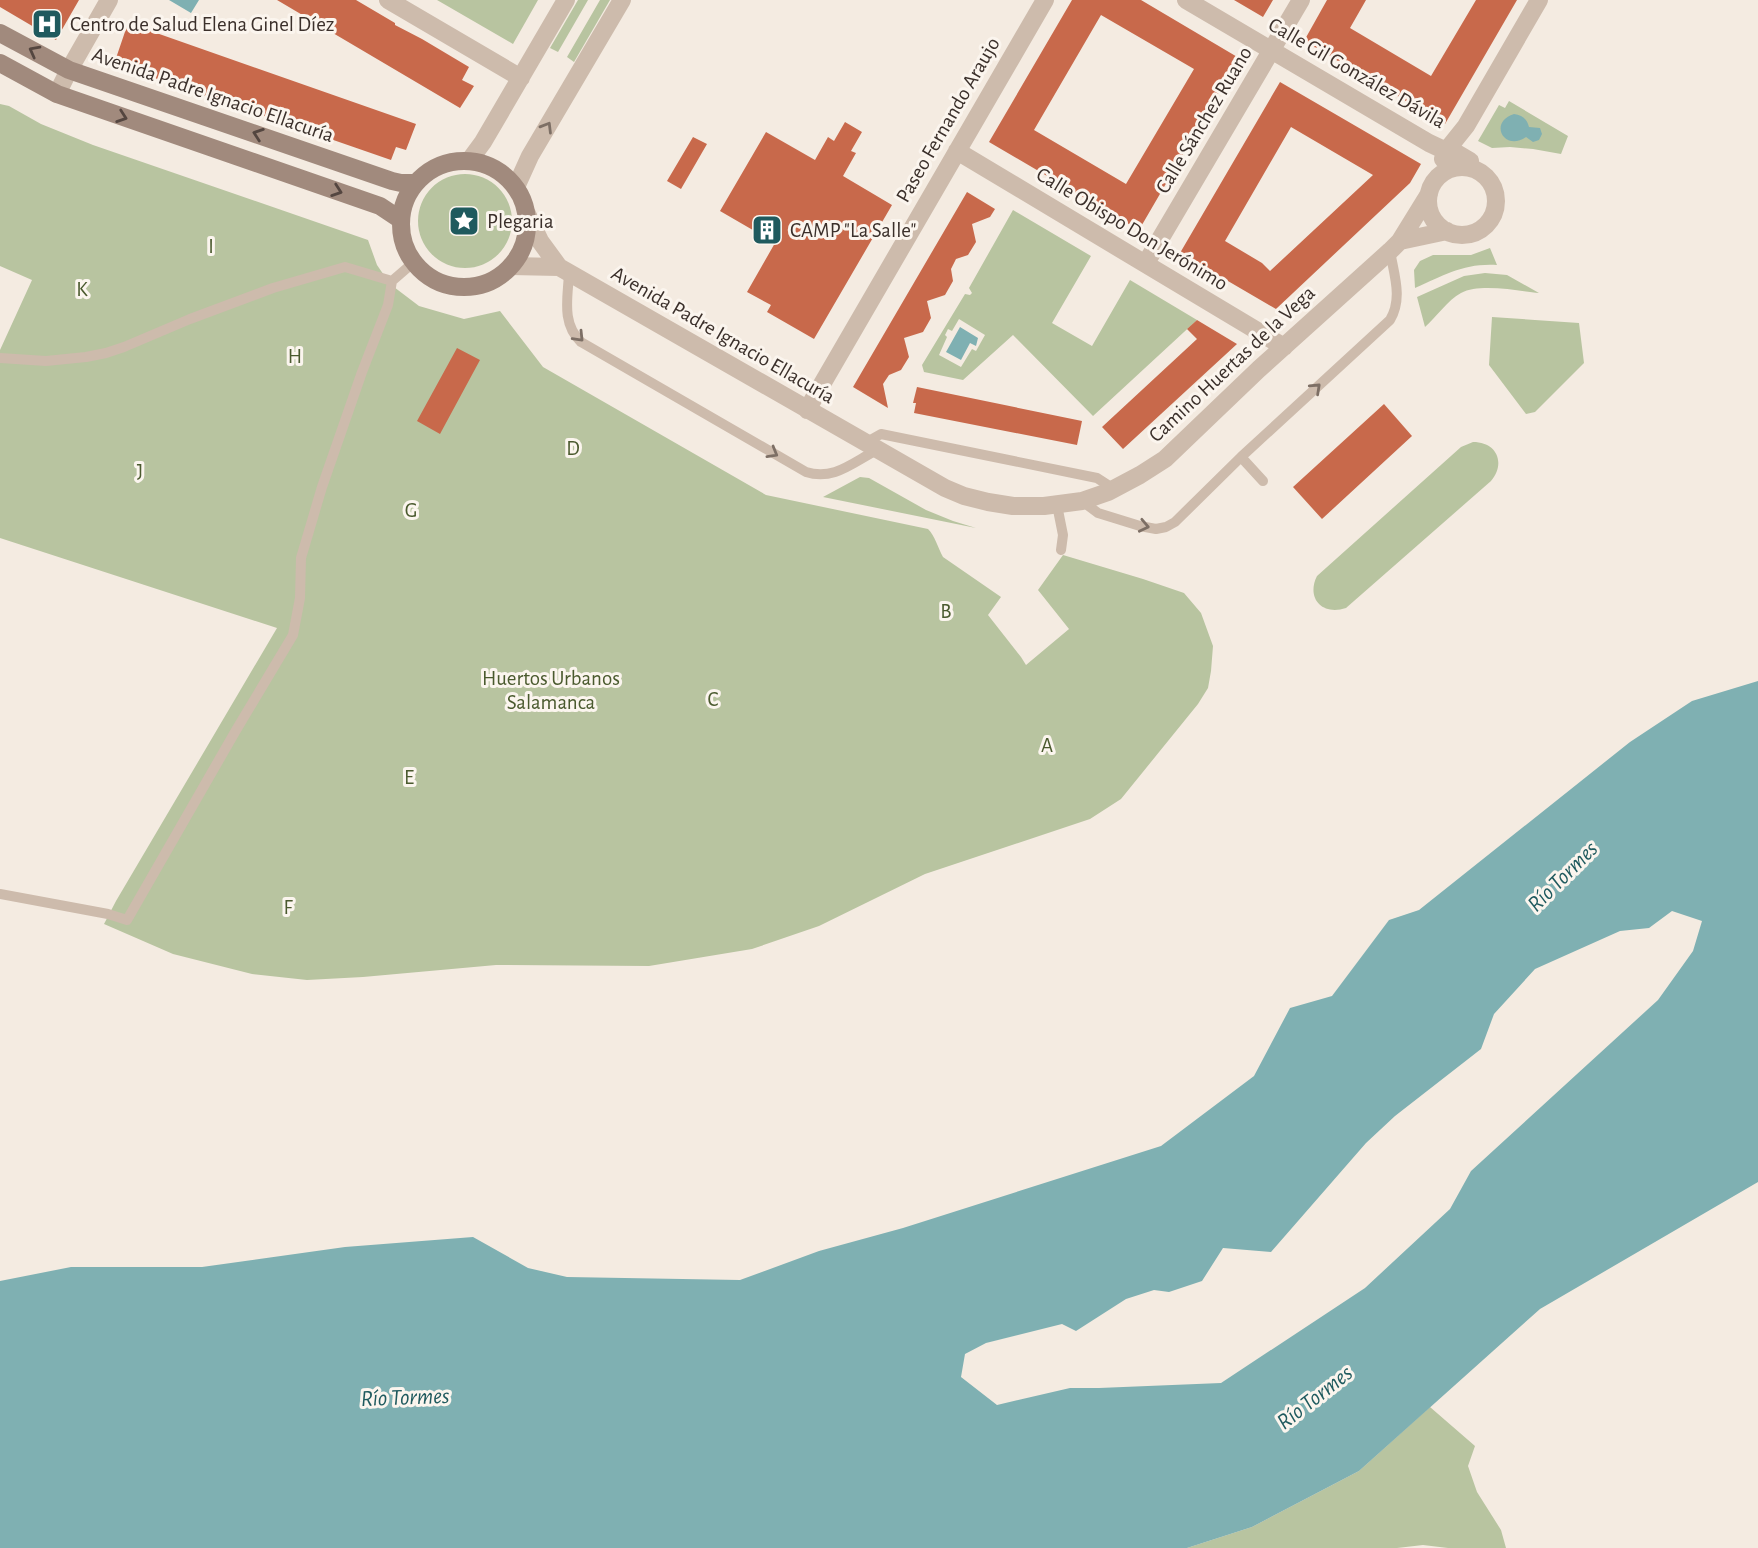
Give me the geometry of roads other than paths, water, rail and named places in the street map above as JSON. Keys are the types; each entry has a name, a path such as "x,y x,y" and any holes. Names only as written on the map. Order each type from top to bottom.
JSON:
{"main road":[{"name":"Avenida Padre Ignacio Ellacuría","path":"0,33 69,69 392,181 416,183"},
{"path":"0,63 57,94 380,206 401,219"},
{"path":"469,161 486,165 503,174 516,187 527,214 527,233 522,251 511,266 492,281 469,287 445,284 424,272 414,262 404,243 401,219 409,194 416,183 431,170 449,163 469,161"}],"street":[{"path":"57,94 109,0"},
{"path":"388,0 521,78"},
{"path":"469,161 483,142 566,0"},
{"path":"516,187 525,164 622,0"},
{"name":"Paseo Fernando Araujo","path":"807,410 1045,0"},
{"name":"Calle Gil González Dávila","path":"1186,0 1429,143 1446,151 1453,151 1475,167"},
{"name":"Calle Sánchez Ruano","path":"1146,263 1300,0"},
{"name":"Camino Huertas de la Vega","path":"1082,501 1114,489 1165,459 1395,246 1432,188 1446,151 1465,126 1539,0"},
{"path":"1465,126 1465,152 1491,183 1496,193 1496,204 1493,215 1479,231 1457,234 1447,231 1438,224 1429,208 1432,188 1445,171 1475,167"},
{"name":"Calle Obispo Don Jerónimo","path":"957,151 1284,346"},
{"name":"Avenida Padre Ignacio Ellacuría","path":"527,214 540,241 564,270 923,477 964,496 1013,506 1057,505 1082,501"},
{"name":"Camino Huertas de la Vega","path":"1395,246 1447,231"},
{"name":"Avenida Padre Ignacio Ellacuría","path":"511,266 564,270"}],"lane":[{"path":"1082,501 1098,513 1140,526 1156,529 1175,522 1241,457 1390,320 1398,297 1395,246"},
{"path":"0,894 127,920 293,635 300,598 301,558 314,510 388,306 392,281 414,262"},
{"path":"0,358 47,361 106,353 216,308 345,267 392,281"},
{"path":"564,270 568,323 581,342 806,472 817,475 833,473 871,447 881,434 1097,478 1114,489"},
{"path":"1241,457 1264,481"},
{"path":"1057,505 1063,536 1061,550"}],"water":[{"path":"169,0 199,0 191,13"},
{"path":"1514,114 1524,118 1529,127 1540,128 1542,134 1539,140 1533,142 1526,137 1511,141 1502,134 1502,123"},
{"path":"960,327 978,338 976,346 970,343 961,360 946,352"},
{"name":"Río Tormes","path":"1758,681 1758,1182 1540,1309 1359,1471 1252,1527 1187,1548 0,1548 0,1281 71,1267 202,1267 345,1247 473,1237 528,1268 567,1277 740,1280 819,1251 903,1228 1161,1146 1254,1076 1290,1008 1332,996 1389,920 1419,910 1630,742 1692,701","holes":["1672,911 1702,921 1693,951 1658,1000 1471,1171 1450,1209 1365,1288 1221,1383 1070,1388 997,1405 961,1377 965,1354 986,1343 1062,1324 1076,1331 1126,1299 1154,1290 1169,1292 1202,1281 1223,1248 1271,1252 1366,1143 1395,1116 1481,1049 1494,1014 1535,969 1620,931 1649,928"]}],"place":[{"name":"Centro de Salud Elena Ginel Díez","path":"47,24"},
{"name":"Plegaria","path":"464,221"},
{"name":"CAMP \"La Salle\"","path":"767,230"}],"park label":[{"name":"I","path":"211,246"},
{"name":"K","path":"82,289"},
{"name":"H","path":"295,356"},
{"name":"D","path":"573,448"},
{"name":"J","path":"140,471"},
{"name":"G","path":"411,510"},
{"name":"B","path":"946,611"},
{"name":"Huertos Urbanos Salamanca","path":"551,690"},
{"name":"C","path":"713,699"},
{"name":"A","path":"1047,745"},
{"name":"E","path":"409,777"},
{"name":"F","path":"288,907"}]}
